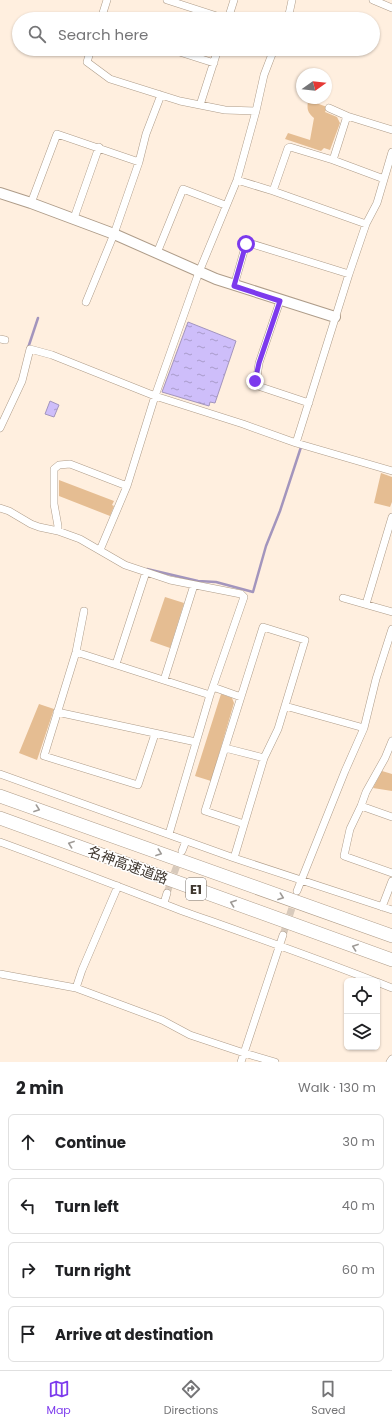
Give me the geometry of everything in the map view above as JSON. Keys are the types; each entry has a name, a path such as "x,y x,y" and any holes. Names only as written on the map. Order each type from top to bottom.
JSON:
{"highway":[{"name":"名神高速道路","path":"0,796 392,936"},
{"name":"名神高速道路","path":"0,818 392,960"}],"street":[{"path":"103,12 107,0"},
{"path":"167,0 205,12"},
{"path":"230,12 234,0"},
{"path":"289,12 292,0"},
{"path":"373,0 392,8"},
{"path":"89,56 87,62 110,79 180,101 224,110 256,111"},
{"path":"192,56 214,63"},
{"path":"200,105 216,56"},
{"path":"100,550 127,486 155,396 199,272 225,205 237,180 256,111 264,75 271,56"},
{"path":"86,302 114,234 140,162 146,134 161,95"},
{"path":"329,108 348,116 392,130"},
{"path":"333,160 348,116"},
{"path":"31,203 57,134 140,162"},
{"path":"74,218 99,147"},
{"path":"273,191 288,148 290,147 333,160 384,179"},
{"path":"296,443 349,274 366,224 376,203 392,152"},
{"path":"237,180 273,191 366,224"},
{"path":"157,253 183,189 225,205"},
{"path":"0,193 74,218 234,286 335,317"},
{"path":"234,286 246,244 249,243 349,274"},
{"path":"280,301 259,363 256,384 258,386 309,403"},
{"path":"0,428 22,381 30,349 63,360 155,396 296,443 392,471"},
{"path":"58,531 54,504 54,470 59,464 70,464 127,486"},
{"path":"0,508 9,511 31,524 58,531 80,539 125,565 170,580 241,594 244,597 210,695 169,834"},
{"path":"366,604 392,517"},
{"path":"116,664 146,572"},
{"path":"164,680 194,585"},
{"path":"343,598 392,612"},
{"path":"84,611 76,652 44,756 138,785 155,734"},
{"path":"234,858 264,758 278,729 305,640 263,627 205,811 244,824"},
{"path":"297,891 364,728 376,679 392,629"},
{"path":"76,652 210,695"},
{"path":"213,687 241,697"},
{"path":"285,706 364,728"},
{"path":"57,712 196,742"},
{"path":"392,740 385,758 366,792 350,829 344,856 392,873"},
{"path":"225,748 264,758"},
{"path":"0,774 234,858 392,910"},
{"path":"361,806 392,817"},
{"path":"182,851 186,841"},
{"path":"0,842 366,978"},
{"path":"382,907 392,881"},
{"path":"76,988 82,970 118,886"},
{"path":"164,903 167,893"},
{"path":"241,1062 283,935"},
{"path":"0,974 76,988 162,1020 190,1035 275,1062"},
{"path":"380,983 392,988"}],"shaded area":[{"path":"308,104 319,104 327,107 325,112 337,117 340,123 330,150 324,148 321,151 285,139 288,133 310,140 314,118 308,110"},
{"path":"381,473 392,477 392,502 390,507 374,503"},
{"path":"59,480 114,501 112,505 114,506 110,516 59,496"},
{"path":"165,597 184,603 170,648 150,641"},
{"path":"221,694 232,698 234,703 211,781 195,776"},
{"path":"39,704 54,709 37,760 19,753"},
{"path":"382,771 392,774 392,791 373,788"}],"water":[{"path":"188,322 236,341 215,403 210,402 209,406 162,392"},
{"path":"50,401 59,405 54,417 45,414"}],"waterway":[{"path":"28,348 38,318"},
{"path":"147,569 198,581 216,582 253,592 266,546 280,511 301,447"}],"tunnel":[{"path":"167,893 180,857"},
{"path":"283,935 295,899"}],"route":[{"path":"246,244 234,286 280,301 259,363 255,381"}]}
